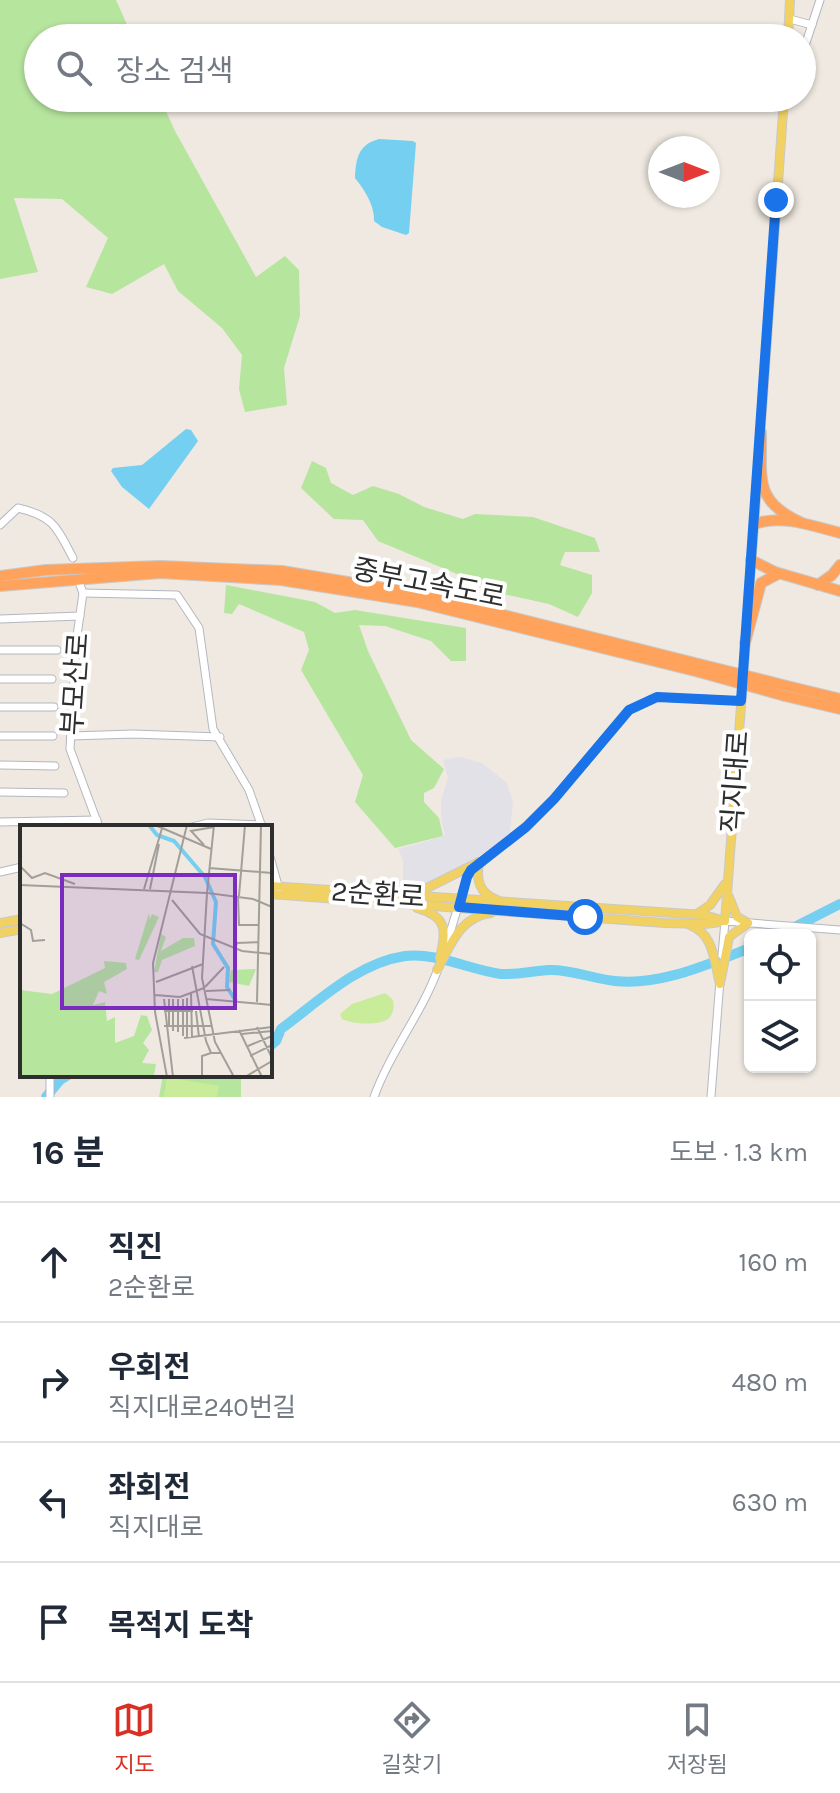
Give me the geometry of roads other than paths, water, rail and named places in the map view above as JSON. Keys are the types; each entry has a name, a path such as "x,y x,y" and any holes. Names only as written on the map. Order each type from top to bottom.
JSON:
{"highway":[{"path":"761,432 765,497 773,506 802,523"},
{"path":"755,524 769,520 802,523 837,532 840,546"},
{"path":"751,560 780,574 840,591"},
{"path":"818,585 840,565"},
{"name":"중부고속도로","path":"0,576 46,570 160,566 282,571 419,594 786,691 840,709"},
{"name":"중부고속도로","path":"0,586 160,573 281,580 417,602 699,668"},
{"path":"745,643 761,583 780,574"},
{"name":"중부고속도로","path":"786,691 840,699"}],"main road":[{"path":"789,24 790,0"},
{"name":"직지대로","path":"725,921 783,112"},
{"path":"411,896 467,873 479,862"},
{"path":"479,862 477,879 483,892 503,902"},
{"path":"695,914 710,905 728,880"},
{"path":"728,880 734,912 739,920 749,924"},
{"name":"2순환로","path":"274,890 411,896 526,913 685,924 725,921"},
{"name":"2순환로","path":"274,890 401,903 503,902 695,914 725,921"},
{"path":"401,903 435,915 449,938"},
{"path":"437,970 449,938 474,917 490,913 526,913"},
{"path":"0,923 20,919"},
{"path":"685,924 705,933 720,980"},
{"path":"720,980 725,941 749,924"},
{"path":"0,933 20,929"}],"street":[{"path":"812,24 820,0"},
{"path":"790,19 808,24"},
{"path":"0,525 18,508 33,511 54,523 73,558"},
{"name":"부모산로","path":"98,824 70,749 82,589 177,595 199,628 213,729 220,737"},
{"path":"0,619 80,616"},
{"path":"0,650 57,650"},
{"path":"0,679 52,679"},
{"path":"479,862 512,839 554,799 629,710 657,697 741,701"},
{"path":"0,707 54,707"},
{"path":"71,736 133,734 220,737 249,790 262,825"},
{"path":"0,736 53,736"},
{"path":"0,765 55,766"},
{"path":"0,792 64,793"},
{"path":"0,822 98,824"},
{"path":"200,825 244,825"},
{"path":"0,872 20,867"},
{"path":"449,938 467,873"},
{"name":"2순환로","path":"725,921 840,930"},
{"name":"직지대로","path":"725,921 725,941"},
{"path":"374,1097 390,1060 432,987 437,970"},
{"path":"711,1097 720,980"}],"water":[{"path":"379,139 416,143 409,233 406,235 374,221 371,204 355,178 362,149"},
{"path":"186,429 191,430 198,441 149,509 122,487 111,471 113,468 142,465"}],"waterway":[{"path":"791,929 840,904"},
{"path":"272,1044 281,1029 354,975 387,960 405,956 441,959 501,974 557,970 632,982 667,977 744,950"},
{"path":"46,1097 65,1077"}]}
